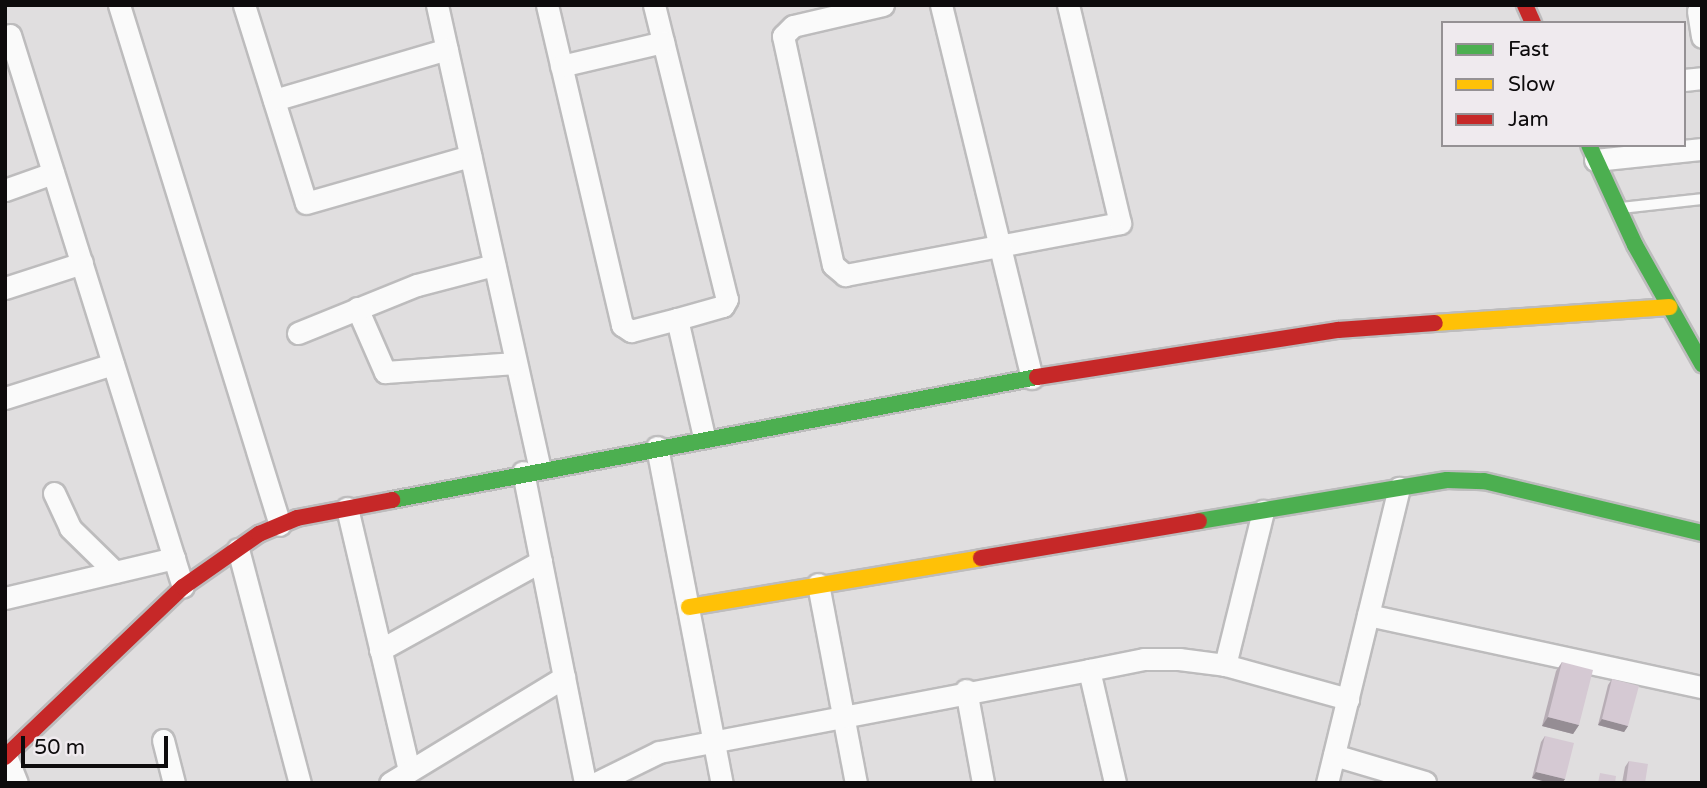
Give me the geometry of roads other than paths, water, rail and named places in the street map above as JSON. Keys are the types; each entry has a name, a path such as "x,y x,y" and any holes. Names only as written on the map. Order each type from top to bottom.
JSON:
{"street":[{"path":"119,5 280,525"},
{"path":"244,5 306,203 470,156"},
{"path":"437,5 516,363 541,561 585,783"},
{"path":"547,5 622,325 631,331 723,306 727,299 654,5"},
{"path":"883,5 822,12 793,26 783,36 782,46 838,272 854,274 1120,223 1068,5"},
{"path":"941,5 1032,379"},
{"path":"1698,11 1702,37"},
{"path":"10,35 15,82 53,173 183,587"},
{"path":"561,66 663,42"},
{"path":"274,100 447,49"},
{"path":"1702,149 1592,153 1669,307 1702,364"},
{"path":"5,190 53,173"},
{"path":"5,288 82,263"},
{"path":"298,333 357,307 495,265"},
{"path":"357,307 385,372 516,363"},
{"path":"17,783 6,757 183,587 238,549 280,525 347,508 704,437 1032,379 1338,330 1669,307"},
{"path":"677,319 704,437"},
{"path":"5,398 113,365"},
{"path":"657,447 722,783"},
{"path":"689,607 1447,480 1484,481 1702,533"},
{"path":"1327,783 1399,488"},
{"path":"54,493 70,528 115,572"},
{"path":"347,508 409,771"},
{"path":"1225,665 1263,511"},
{"path":"238,549 300,783"},
{"path":"5,598 174,558"},
{"path":"380,650 541,561"},
{"path":"818,584 856,783"},
{"path":"1368,615 1702,687"},
{"path":"596,783 648,755 966,690 1163,658 1225,665 1348,699"},
{"path":"1089,670 1115,783"},
{"path":"390,783 564,677"},
{"path":"966,690 983,783"},
{"path":"163,740 174,783"},
{"path":"1334,755 1427,782"}],"lane":[{"path":"1618,209 1702,199"}]}
